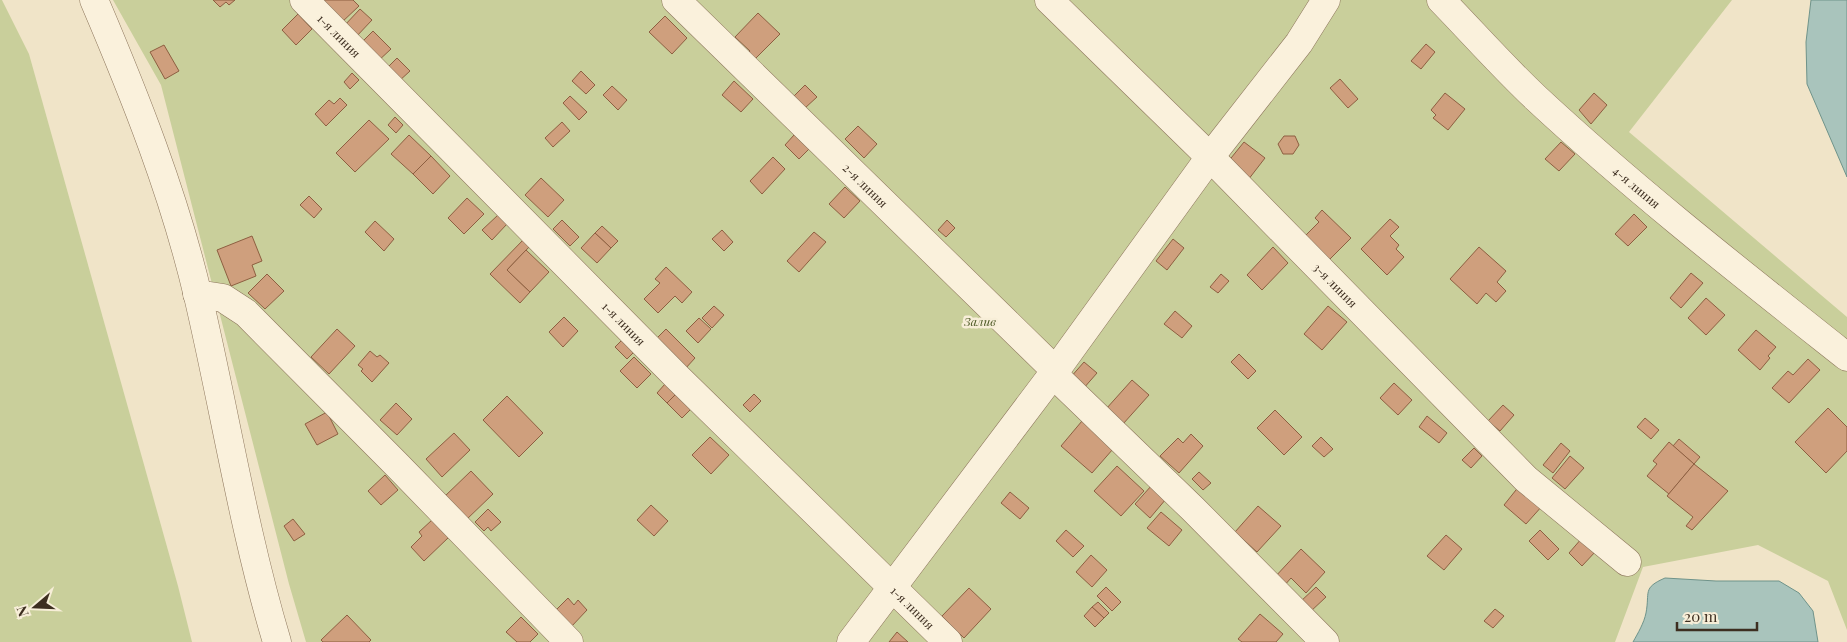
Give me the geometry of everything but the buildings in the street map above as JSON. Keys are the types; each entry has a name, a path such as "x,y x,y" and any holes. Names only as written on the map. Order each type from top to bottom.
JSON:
{"street":[{"path":"94,0 132,88 167,188 197,294 261,588 277,642"},
{"name":"1-я линия","path":"304,0 677,377 948,642"},
{"name":"2-я линия","path":"676,0 1193,509 1325,642"},
{"name":"3-я линия","path":"1049,0 1210,157 1526,478 1627,562"},
{"path":"851,642 1054,372 1210,157 1299,43 1326,0"},
{"name":"4-я линия","path":"1441,0 1535,96 1625,178 1696,238 1847,357"},
{"path":"197,294 223,298 246,313 569,642"}],"green space":[{"path":"0,0 2,0 29,54 192,642 0,642"},
{"name":"Залив","path":"113,0 1732,0 1629,132 1847,317 1847,630 1828,581 1758,545 1643,567 1615,642 306,642 289,584 161,85"}],"water":[{"path":"1811,0 1847,0 1847,177 1807,84 1806,42"},
{"path":"1665,578 1716,581 1779,581 1799,593 1813,611 1818,642 1633,642 1645,617 1648,591 1653,585"}]}
